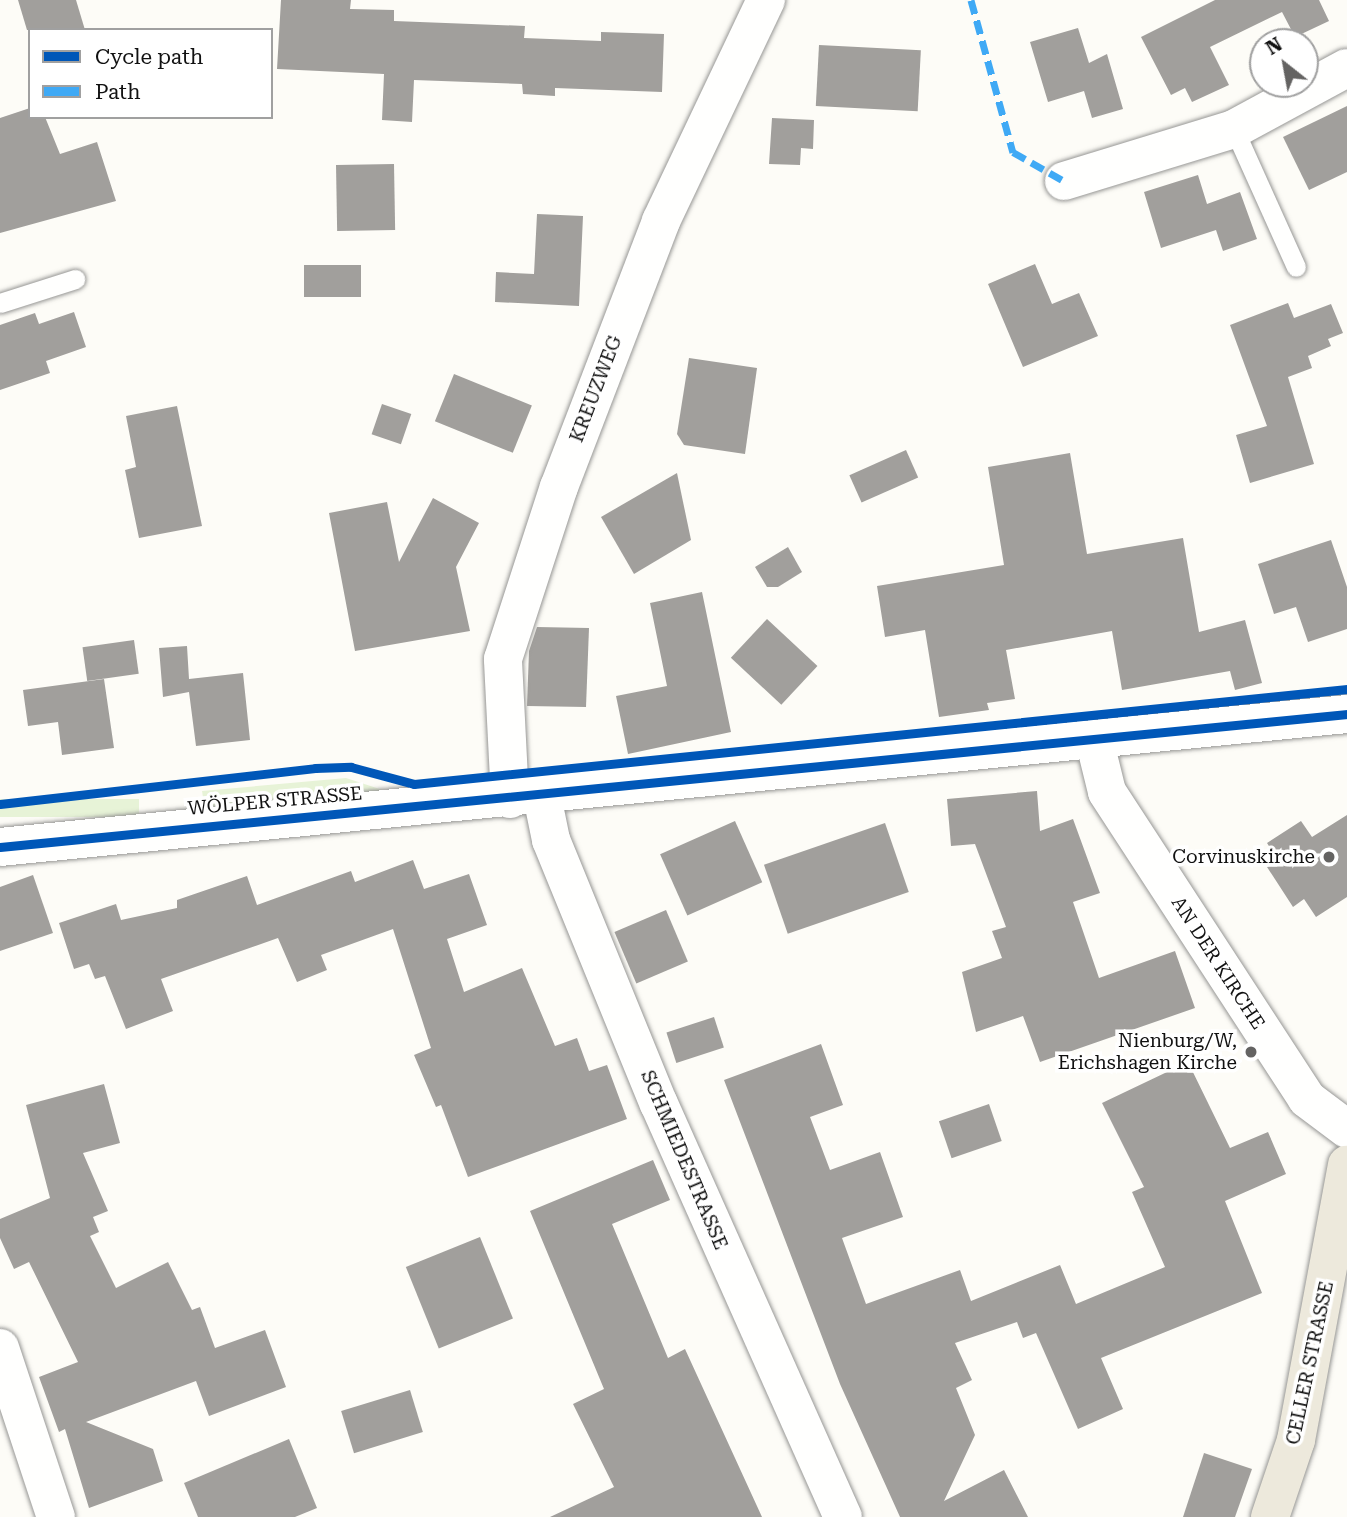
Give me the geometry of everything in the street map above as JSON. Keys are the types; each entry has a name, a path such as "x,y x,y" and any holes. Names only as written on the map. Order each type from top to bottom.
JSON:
{"main road":[{"name":"CELLER STRASSE","path":"1270,1517 1296,1440 1347,1166"}],"street":[{"name":"KREUZWEG","path":"526,797 503,659 507,645 559,487 656,233 766,0"},
{"path":"1064,181 1234,130 1347,68"},
{"name":"WÖLPER STRASSE","path":"0,847 83,835 526,797 1095,743 1347,714"},
{"name":"AN DER KIRCHE","path":"1095,743 1107,792 1307,1099 1347,1129"},
{"name":"SCHMIEDESTRASSE","path":"526,797 551,840 659,1104 843,1517"},
{"path":"0,1348 56,1517"}],"lane":[{"path":"1234,130 1296,267"},
{"path":"0,303 75,279"}],"green space":[{"path":"346,778 392,793 205,810 202,791"},
{"path":"0,799 139,799 139,817 0,817"}],"building":[{"path":"18,0 76,0 84,28 27,30"},
{"path":"281,0 351,0 350,9 394,10 394,21 525,26 524,38 601,41 601,32 664,34 662,92 555,88 555,96 523,94 522,84 414,80 412,122 382,120 384,74 277,69"},
{"path":"1215,0 1319,0 1329,21 1314,28 1290,28 1282,12 1210,47 1229,85 1192,102 1185,88 1171,95 1141,37"},
{"path":"1078,28 1089,63 1107,54 1123,109 1092,118 1084,91 1048,102 1030,42"},
{"path":"819,45 921,50 918,111 816,106"},
{"path":"1347,106 1347,172 1309,190 1283,137"},
{"path":"28,109 28,119 46,119 60,154 97,142 116,201 0,233 0,118"},
{"path":"772,118 814,120 813,149 801,148 800,165 769,164"},
{"path":"394,164 395,230 337,231 336,165"},
{"path":"1198,175 1207,204 1240,192 1257,239 1223,251 1216,230 1161,248 1144,192"},
{"path":"537,214 583,216 579,306 495,302 496,272 534,274"},
{"path":"1035,264 1052,304 1079,293 1098,336 1023,367 988,284"},
{"path":"304,265 361,265 361,297 304,297"},
{"path":"1288,303 1294,318 1331,304 1343,333 1328,339 1331,346 1308,356 1312,368 1288,377 1314,464 1250,483 1236,435 1267,426 1230,325"},
{"path":"74,312 86,347 46,361 50,373 0,390 0,325 35,313 39,324"},
{"path":"689,358 757,368 745,454 684,445 677,434"},
{"path":"454,374 532,405 513,453 435,421"},
{"path":"382,404 411,414 401,444 372,434"},
{"path":"177,406 202,526 139,538 125,470 136,467 126,416"},
{"path":"906,450 918,477 862,503 849,475"},
{"path":"1070,453 1087,554 1183,538 1199,632 1245,620 1262,683 1235,690 1230,671 1122,690 1112,631 1006,650 1015,699 987,703 989,710 939,717 925,630 885,637 877,586 1004,565 988,467"},
{"path":"677,473 691,540 634,574 601,517"},
{"path":"433,498 479,523 456,567 470,631 355,651 329,513 387,502 399,562"},
{"path":"1331,540 1347,587 1347,629 1308,642 1296,607 1274,614 1258,564"},
{"path":"788,547 802,572 778,587 767,587 755,567"},
{"path":"702,592 731,732 628,754 616,696 667,686 650,603"},
{"path":"767,619 817,666 781,705 731,658"},
{"path":"537,627 589,628 586,707 527,706 529,651"},
{"path":"134,640 139,674 87,681 83,647"},
{"path":"187,646 189,679 243,673 250,740 196,746 189,692 163,697 159,648"},
{"path":"104,679 114,748 62,755 58,722 28,726 23,690"},
{"path":"1037,791 1040,831 1073,819 1100,893 1073,902 1099,978 1175,951 1195,1008 1040,1062 1023,1016 976,1032 962,972 1002,958 992,931 1006,927 975,844 951,846 947,799"},
{"path":"1347,815 1347,897 1316,917 1304,899 1293,907 1267,867 1278,860 1267,843 1301,821 1312,837"},
{"path":"735,821 762,882 687,916 660,854"},
{"path":"885,823 909,892 788,934 764,865"},
{"path":"413,860 424,889 469,874 487,925 447,939 464,992 522,968 555,1046 577,1038 589,1071 607,1065 627,1119 468,1177 441,1105 436,1107 414,1055 431,1048 393,929 321,955 327,970 297,982 278,938 161,979 173,1011 126,1029 105,976 95,979 89,964 74,969 59,923 116,904 121,920 177,908 177,900 247,876 257,905 351,871 355,882"},
{"path":"33,875 53,933 0,951 0,887"},
{"path":"666,910 688,962 636,983 614,932"},
{"path":"714,1017 724,1047 676,1063 666,1032"},
{"path":"821,1044 843,1105 810,1117 830,1170 880,1152 903,1217 842,1238 866,1304 960,1270 971,1301 1060,1265 1076,1304 1165,1267 1132,1192 1144,1187 1102,1103 1188,1062 1230,1148 1268,1132 1286,1174 1225,1201 1262,1293 1101,1358 1123,1409 1078,1429 1036,1333 1023,1338 1017,1322 955,1343 972,1380 956,1388 975,1435 944,1501 1004,1470 1028,1517 900,1517 840,1384 724,1080"},
{"path":"104,1084 120,1143 83,1153 108,1211 93,1217 99,1232 90,1236 116,1288 168,1262 192,1310 200,1307 215,1348 265,1330 286,1387 209,1416 196,1381 86,1422 153,1449 163,1481 89,1508 65,1429 59,1432 39,1377 78,1362 29,1262 14,1269 0,1238 0,1219 50,1198 26,1105"},
{"path":"989,1104 1002,1141 952,1158 939,1121"},
{"path":"653,1160 670,1200 612,1224 668,1358 685,1349 762,1517 550,1517 614,1487 573,1404 604,1389 530,1211"},
{"path":"480,1237 513,1319 439,1349 406,1267"},
{"path":"410,1390 423,1432 354,1453 341,1411"},
{"path":"289,1439 317,1508 295,1517 198,1517 184,1483"},
{"path":"1204,1453 1252,1469 1235,1517 1183,1517"}],"marked path":[{"path":"971,0 1013,152 1064,181"}],"cycle path":[{"path":"0,804 315,768 351,767 414,784 1347,689"},
{"path":"0,847 1347,714"}],"place":[{"name":"Corvinuskirche","path":"1329,857"},
{"name":"Nienburg/W, Erichshagen Kirche","path":"1251,1052"}]}
